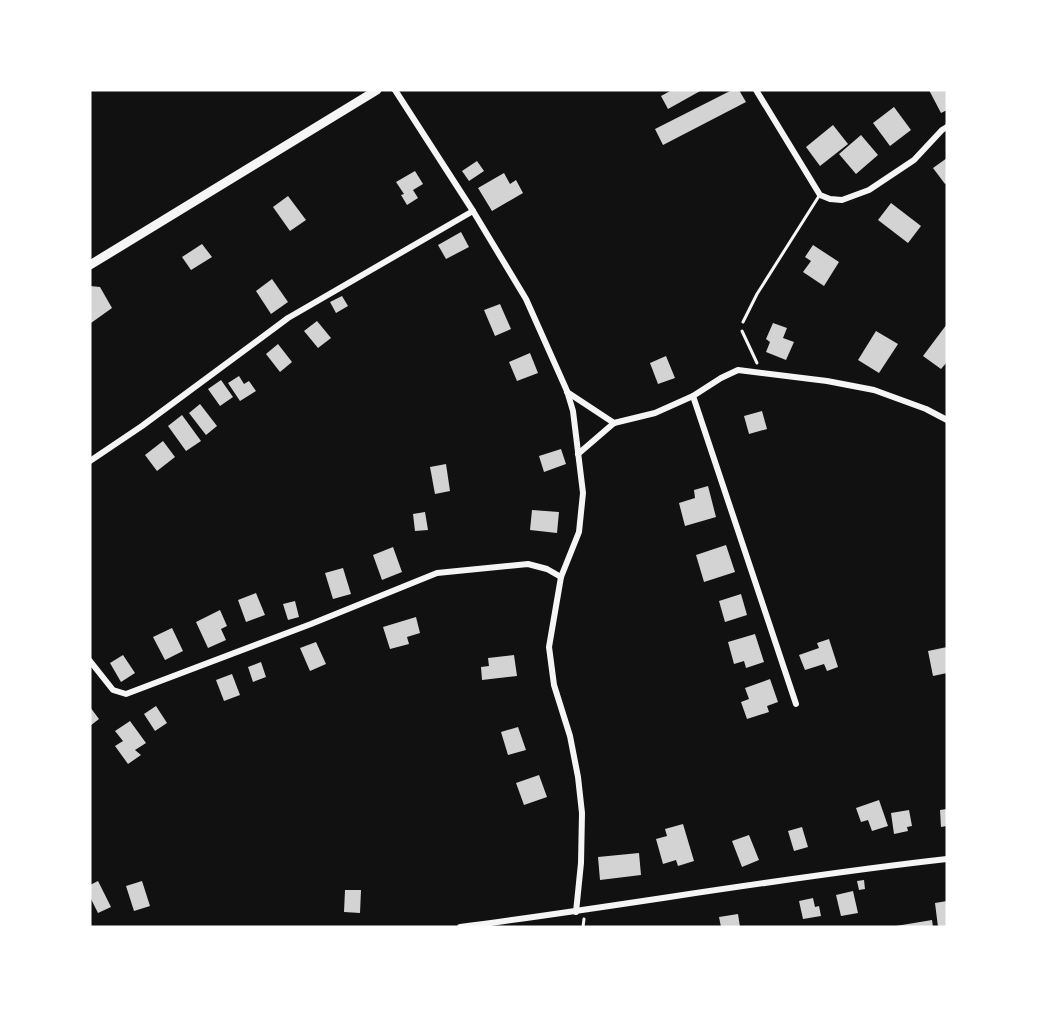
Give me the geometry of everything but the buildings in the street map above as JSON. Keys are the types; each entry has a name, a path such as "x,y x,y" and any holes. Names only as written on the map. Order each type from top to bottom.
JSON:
{"main road":[{"path":"90,266 374,91"}],"street":[{"path":"395,90 526,298 573,411 583,493 579,532 561,577 549,647 554,685 570,736 582,813 581,863 576,912"},
{"path":"756,90 820,195 830,199 842,201 869,190 914,160 947,127"},
{"path":"90,461 142,426 288,318 473,211"},
{"path":"578,454 614,423 655,413 693,396 738,370 827,381 874,390 926,409 947,420"},
{"path":"567,392 614,423"},
{"path":"693,396 796,704"},
{"path":"90,661 113,690 126,694 311,624 437,573 528,564 547,569 561,577"},
{"path":"460,927 576,912 864,868 947,860"}],"lane":[{"path":"743,322 757,294 820,195"}],"path":[{"path":"743,322 742,329 757,362 756,371"}]}
